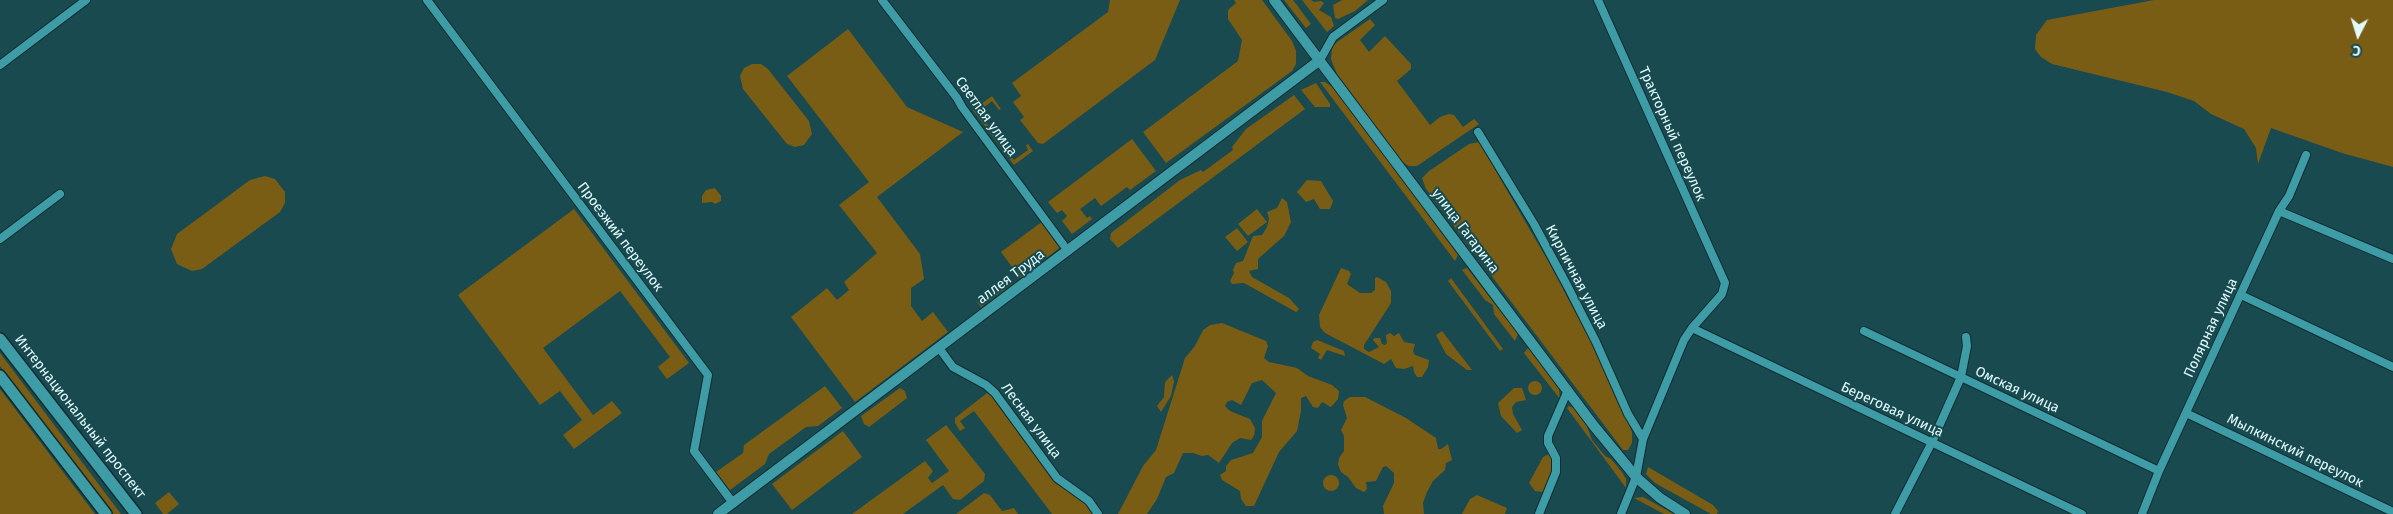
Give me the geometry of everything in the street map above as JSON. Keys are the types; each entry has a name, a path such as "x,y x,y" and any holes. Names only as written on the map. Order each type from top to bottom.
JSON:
{"main road":[{"name":"Интернациональный проспект","path":"0,339 136,514"},
{"path":"0,376 106,514"}],"street":[{"path":"0,65 86,0"},
{"name":"Проезжий переулок","path":"427,0 708,375 694,451 733,503"},
{"name":"Светлая улица","path":"882,0 952,90 1068,251"},
{"name":"улица Гагарина","path":"1274,0 1568,390 1636,477"},
{"path":"1320,60 1333,38 1383,0"},
{"name":"Тракторный переулок","path":"1598,0 1725,283 1722,294 1692,328"},
{"name":"аллея Труда","path":"718,514 1320,60"},
{"name":"Кирпичная улица","path":"1478,132 1534,224 1568,287 1600,349 1628,414 1643,439"},
{"name":"Полярная улица","path":"2142,514 2159,471 2279,211 2289,196 2306,155"},
{"path":"0,239 60,194"},
{"path":"2279,211 2393,259"},
{"path":"2240,294 2393,367"},
{"path":"1621,514 1636,477 1643,439 1680,349 1692,328"},
{"name":"Береговая улица","path":"1692,328 2082,514"},
{"name":"Омская улица","path":"1864,331 2159,471"},
{"path":"1895,514 1932,442 1961,377 1967,346 1966,337"},
{"name":"Лесная улица","path":"939,348 953,366 986,385 995,393 1057,478 1089,501 1098,514"},
{"path":"1539,514 1556,472 1556,458 1548,444 1548,436 1568,390"},
{"name":"Мылкинский переулок","path":"2186,413 2393,512"},
{"path":"1636,477 1660,498 1685,514"}],"shaded area":[{"path":"1110,0 1180,0 1155,60 1043,144 1038,143 1020,120 1024,117 1013,102 1021,96 1012,83 1108,12"},
{"path":"1234,0 1262,0 1292,41 1296,51 1296,64 1292,71 1166,163 1143,132 1238,61 1242,40 1228,19 1228,10 1236,3"},
{"path":"1284,0 1293,0 1311,24 1306,28"},
{"path":"1302,0 1321,1 1324,3 1319,10 1331,17 1334,26 1327,32"},
{"path":"1342,0 1368,0 1355,11 1338,19 1335,18 1333,5"},
{"path":"2154,0 2393,0 2393,167 2342,153 2271,128 2258,164 2256,148 2244,129 2211,114 2194,101 2167,92 2052,64 2041,57 2035,49 2036,35 2047,20"},
{"path":"1370,19 1375,25 1360,40 1369,52 1385,36 1411,64 1411,69 1397,81 1430,125 1440,117 1449,114 1454,115 1463,127 1474,119 1479,124 1417,166 1409,166 1402,162 1337,74 1331,59 1332,47"},
{"path":"848,29 907,107 963,132 877,197 920,254 924,279 911,288 911,306 922,321 933,312 948,332 855,402 791,317 827,288 837,300 849,290 844,282 877,253 839,205 869,182 787,76"},
{"path":"752,64 761,64 768,69 809,121 812,134 804,145 795,147 787,144 743,89 740,76 744,68"},
{"path":"1320,82 1325,82 1334,88 1458,255 1455,261"},
{"path":"1316,83 1330,104 1330,107 1315,107 1301,90"},
{"path":"1294,95 1305,109 1118,248 1110,239 1111,233 1180,180 1201,170 1203,172 1233,150 1232,147 1246,129"},
{"path":"992,96 1001,109 999,110 992,101 978,112 1014,160 1028,150 1026,145 1028,144 1033,151 1014,165 973,110"},
{"path":"1132,139 1156,171 1130,190 1127,187 1101,206 1095,198 1080,209 1087,218 1090,216 1092,219 1072,234 1062,221 1067,216 1062,210 1057,213 1048,202"},
{"path":"1479,142 1548,261 1604,366 1632,432 1632,443 1628,450 1623,450 1426,189 1422,178 1429,171 1469,144"},
{"path":"265,176 275,179 285,192 285,203 280,212 202,269 192,271 177,264 171,249 177,234 250,180"},
{"path":"1307,180 1321,181 1333,201 1330,209 1320,209 1314,199 1306,202 1297,192"},
{"path":"715,188 721,196 721,201 715,204 712,202 702,203 702,196 706,190"},
{"path":"1282,198 1287,202 1291,222 1284,236 1258,259 1258,269 1249,271 1252,277 1289,298 1299,309 1296,312 1244,283 1232,284 1230,281 1236,263 1243,261 1253,236 1262,235 1267,227 1269,219 1267,212 1277,208"},
{"path":"574,209 689,363 667,379 658,367 670,357 620,291 543,348 593,415 612,401 622,413 574,449 563,435 582,420 560,391 540,405 458,295"},
{"path":"1257,209 1267,222 1248,236 1238,224"},
{"path":"1043,221 1062,246 1020,278 1001,252"},
{"path":"1237,228 1248,242 1237,251 1225,237"},
{"path":"1341,268 1349,271 1351,274 1347,284 1360,293 1371,293 1375,290 1375,278 1377,277 1386,282 1391,291 1391,303 1364,345 1364,349 1369,352 1379,347 1373,340 1374,338 1380,338 1382,344 1385,345 1387,343 1386,335 1390,333 1394,336 1399,333 1404,342 1415,344 1413,351 1415,355 1429,360 1428,367 1422,377 1417,377 1413,366 1404,369 1396,368 1391,359 1384,364 1325,333 1320,327 1319,315"},
{"path":"1467,268 1518,334 1515,341 1494,314 1493,305 1485,300 1462,270"},
{"path":"1010,278 1013,283 981,307 977,302"},
{"path":"1451,278 1503,349 1500,351 1448,281"},
{"path":"1222,323 1266,341 1268,346 1264,358 1269,362 1297,368 1308,376 1332,385 1339,391 1338,399 1331,407 1322,402 1318,408 1313,407 1306,396 1301,398 1301,411 1297,431 1279,452 1254,506 1246,506 1241,499 1240,491 1222,480 1220,475 1226,471 1226,466 1231,460 1253,453 1262,437 1262,421 1276,393 1262,380 1252,383 1241,405 1232,400 1227,402 1225,406 1230,411 1250,419 1255,428 1254,436 1251,440 1240,438 1232,443 1219,463 1208,455 1183,453 1174,473 1166,477 1157,499 1147,514 1118,514 1143,466 1156,450 1185,358 1195,346 1203,330 1210,325"},
{"path":"1442,331 1472,370 1467,370 1446,354 1436,335"},
{"path":"1317,340 1344,351 1345,356 1327,350 1321,360 1318,358 1320,354 1311,348 1313,342"},
{"path":"1528,348 1559,389 1560,399 1524,353"},
{"path":"0,353 121,514 112,514 0,366"},
{"path":"1172,375 1174,381 1171,396 1161,412 1157,406 1164,397 1165,382"},
{"path":"1532,381 1538,381 1542,388 1538,395 1532,395 1528,391 1528,385"},
{"path":"825,386 842,408 818,426 806,427 769,454 765,464 730,490 716,472 743,453 744,445"},
{"path":"900,388 905,391 907,398 869,427 864,424 861,416"},
{"path":"1514,388 1522,388 1526,400 1516,402 1512,407 1513,414 1522,430 1517,433 1501,416 1498,403"},
{"path":"0,389 95,514 0,514"},
{"path":"987,393 991,395 1055,483 1084,502 1092,514 1052,514 974,411 960,421 965,428 960,431 955,423 955,418"},
{"path":"1350,397 1365,397 1406,418 1436,438 1438,449 1448,444 1452,460 1446,463 1445,470 1433,481 1427,492 1423,503 1424,514 1384,514 1383,506 1394,483 1394,473 1386,466 1383,467 1376,481 1366,482 1367,489 1364,492 1356,488 1348,477 1341,472 1338,465 1339,458 1344,451 1344,436 1341,430 1347,418 1343,405 1344,401"},
{"path":"1569,406 1574,408 1586,424 1592,440 1622,472 1626,479 1626,488 1567,408"},
{"path":"946,425 985,474 984,481 960,500 953,499 943,485 903,514 852,514 925,461 933,471 928,478 932,483 949,471 926,440"},
{"path":"843,431 862,457 792,510 772,484"},
{"path":"1549,454 1553,467 1550,478 1543,492 1535,491 1529,483 1543,457"},
{"path":"1648,467 1713,505 1718,511 1717,514 1711,514 1655,483 1646,474"},
{"path":"1331,475 1337,477 1339,483 1337,489 1331,491 1325,489 1323,483 1325,477"},
{"path":"169,492 179,504 167,514 163,514 155,503"},
{"path":"984,493 990,495 1002,511 1014,508 1018,514 956,514"},
{"path":"1477,495 1507,508 1505,514 1462,514 1470,499"},
{"path":"1643,497 1674,514 1664,514 1634,498"}]}
